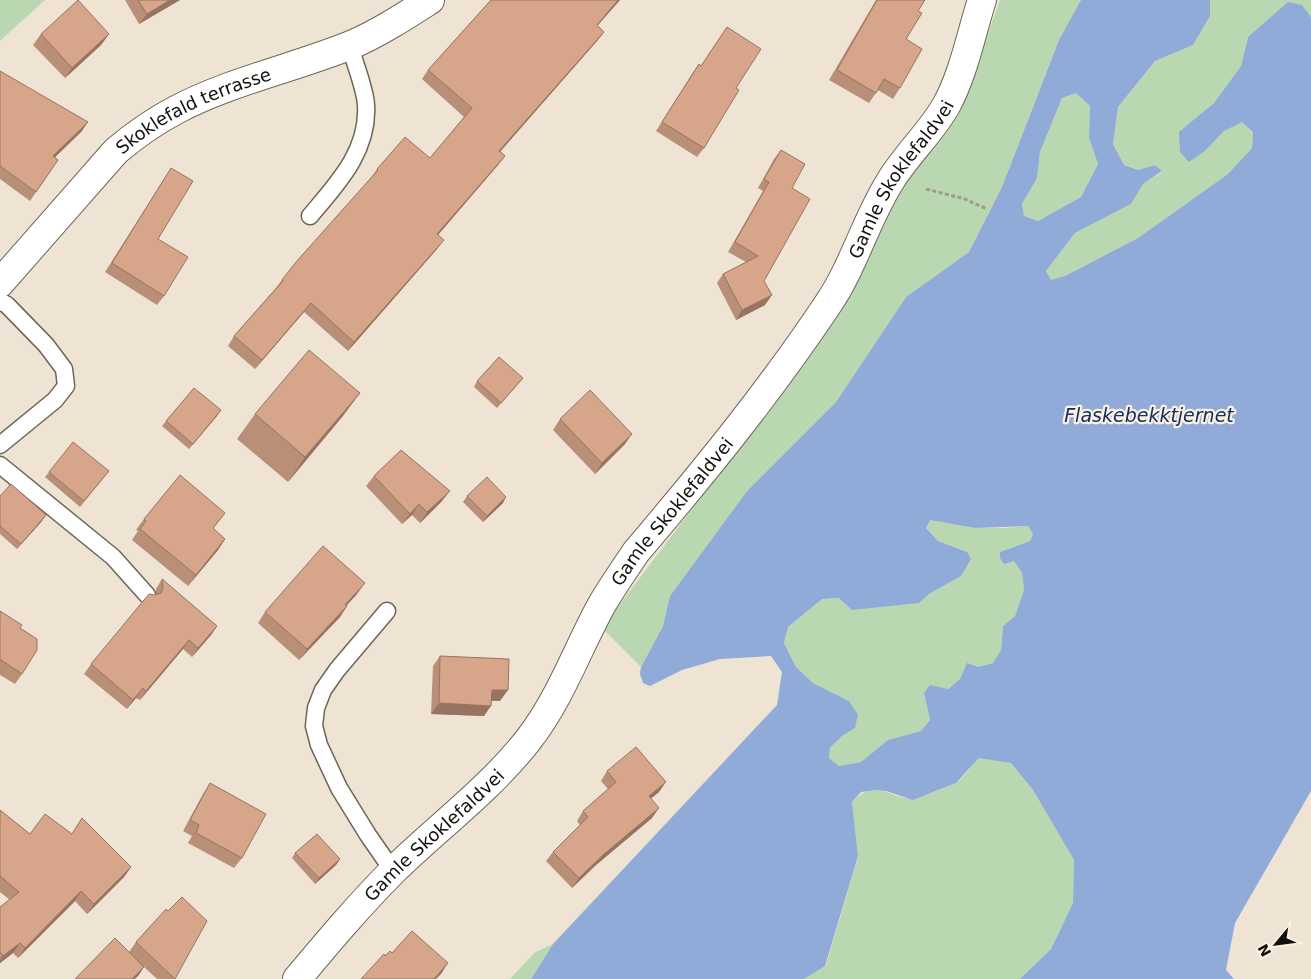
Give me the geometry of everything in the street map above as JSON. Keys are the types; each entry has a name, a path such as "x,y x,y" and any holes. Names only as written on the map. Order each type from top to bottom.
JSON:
{"street":[{"name":"Skoklefald terrasse","path":"0,283 116,151 135,135 176,110 217,92 350,45 384,29 430,0"},
{"name":"Gamle Skoklefaldvei","path":"297,979 393,871 491,782 528,740 550,709 601,606 620,575 636,552 750,414 829,303 841,282 869,219 891,180 946,106 956,85 982,0"}],"lane":[{"path":"310,216 350,166 362,142 366,120 366,103 350,45"},
{"path":"0,301 46,345 60,363 64,369 66,386 55,400 0,445"},
{"path":"0,465 113,557 147,595"},
{"path":"387,610 322,690 316,708 314,726 319,745 339,788 393,871"}],"path":[{"path":"891,180 965,199 987,209"}],"green space":[{"path":"0,0 45,0 0,41"},
{"path":"1000,0 1081,0 1059,40 1002,187 969,252 906,297 836,402 747,491 670,596 663,626 641,667 602,628 734,453 879,227 913,170 944,134 960,110"},
{"path":"1210,0 1311,0 1311,17 1302,5 1248,37 1241,66 1214,103 1180,132 1206,150 1224,131 1242,121 1253,132 1252,148 1228,174 1138,238 1065,276 1051,281 1046,271 1075,233 1131,204 1143,184 1162,172 1155,165 1138,170 1124,165 1113,144 1118,107 1155,61 1193,45 1210,16"},
{"path":"1076,93 1090,106 1089,138 1098,164 1081,197 1038,221 1024,216 1022,204 1037,178 1040,152 1062,98"},
{"path":"930,520 975,528 1028,526 1033,534 1030,541 1000,552 1014,561 1022,573 1024,590 1015,616 1003,626 1001,650 993,663 978,667 947,689 924,693 930,720 921,731 888,740 861,762 839,766 829,758 830,748 842,736 855,728 849,701 813,683 796,667 784,643 788,627 822,599 839,598 919,603 929,594 961,576 967,552 938,541 926,528"},
{"path":"979,757 1011,763 1033,790 1074,860 1073,903 1051,949 1020,979 804,979 826,965 858,857 852,802 860,795 875,790 912,799 926,795 958,781"},
{"path":"553,944 531,979 510,979 534,953"}],"water":[{"name":"Flaskebekktjernet","path":"1081,0 1210,0 1210,16 1193,45 1155,61 1118,107 1113,144 1124,165 1138,170 1155,165 1162,171 1143,184 1131,204 1075,233 1046,271 1051,280 1065,276 1138,238 1228,174 1252,148 1253,132 1242,122 1224,131 1206,150 1189,162 1180,152 1179,132 1214,103 1241,66 1248,37 1288,2 1302,5 1311,17 1311,791 1235,923 1226,970 1234,979 1020,979 1051,949 1073,903 1074,860 1033,790 1011,763 979,758 956,783 913,800 886,791 876,790 861,792 852,802 858,856 825,966 804,979 531,979 553,944 777,705 782,672 771,656 720,659 682,670 650,686 643,683 640,674 641,667 663,626 670,596 747,491 836,402 906,297 969,252 1002,187 1059,40","holes":["1076,93 1090,106 1089,138 1098,164 1081,197 1038,221 1024,216 1022,204 1037,178 1040,152 1062,98","930,520 975,528 1028,526 1033,534 1030,541 1000,552 1000,558 1004,564 1014,561 1022,573 1024,590 1015,616 1003,626 1001,650 993,663 978,667 967,663 960,679 948,689 930,685 924,693 930,720 921,731 888,740 861,762 839,766 829,758 830,748 842,736 855,728 858,715 849,701 813,683 796,667 784,643 788,627 822,599 839,598 852,610 919,603 929,594 961,576 971,559 967,552 938,541 926,528"]}],"building":[{"path":"78,0 109,34 72,68 41,34"},
{"path":"138,0 170,0 147,14"},
{"path":"491,0 618,0 597,25 604,32 499,151 505,156 437,234 444,240 354,342 311,303 262,360 234,336 405,137 430,158 472,108 428,70"},
{"path":"877,0 925,0 918,11 922,13 906,39 922,49 900,88 884,79 876,93 837,70"},
{"path":"727,27 761,49 736,88 739,90 704,148 662,122 699,64 701,66"},
{"path":"0,71 88,122 53,156 58,160 36,192 0,166"},
{"path":"781,150 805,164 792,188 810,199 764,281 772,295 742,310 723,274 758,256 735,242 769,182 764,179"},
{"path":"171,168 193,181 158,239 188,257 164,296 112,263"},
{"path":"309,350 360,393 305,457 255,414"},
{"path":"499,357 523,378 501,403 477,381"},
{"path":"194,388 221,410 193,444 166,421"},
{"path":"590,390 632,434 602,463 560,419"},
{"path":"73,442 109,471 84,501 49,472"},
{"path":"401,450 450,491 427,512 419,504 410,514 374,476"},
{"path":"180,475 225,513 213,528 225,539 196,575 140,529 146,521 144,519"},
{"path":"487,477 506,497 487,516 467,496"},
{"path":"11,484 46,515 21,544 0,526 0,496"},
{"path":"323,546 365,583 345,605 347,606 307,649 265,612"},
{"path":"162,579 217,626 198,648 189,640 146,691 143,688 133,700 91,664 149,594 161,593 163,588"},
{"path":"0,611 22,625 20,628 37,639 37,650 22,674 0,661"},
{"path":"440,656 509,659 508,690 492,690 491,706 439,703"},
{"path":"636,747 666,782 649,796 659,808 603,855 579,878 553,852 588,817 583,811 616,782 607,771"},
{"path":"210,783 266,814 242,858 196,833 199,825 190,820"},
{"path":"0,810 30,834 45,814 72,834 82,818 131,867 94,904 81,891 25,948 20,943 3,956 0,952 0,907 19,892 0,876"},
{"path":"317,834 340,859 319,878 295,853"},
{"path":"182,897 207,921 175,979 136,942 166,909 168,911"},
{"path":"412,931 448,963 434,979 361,979 384,954 385,956 390,951 392,953"},
{"path":"115,938 144,967 132,979 75,979"}]}
